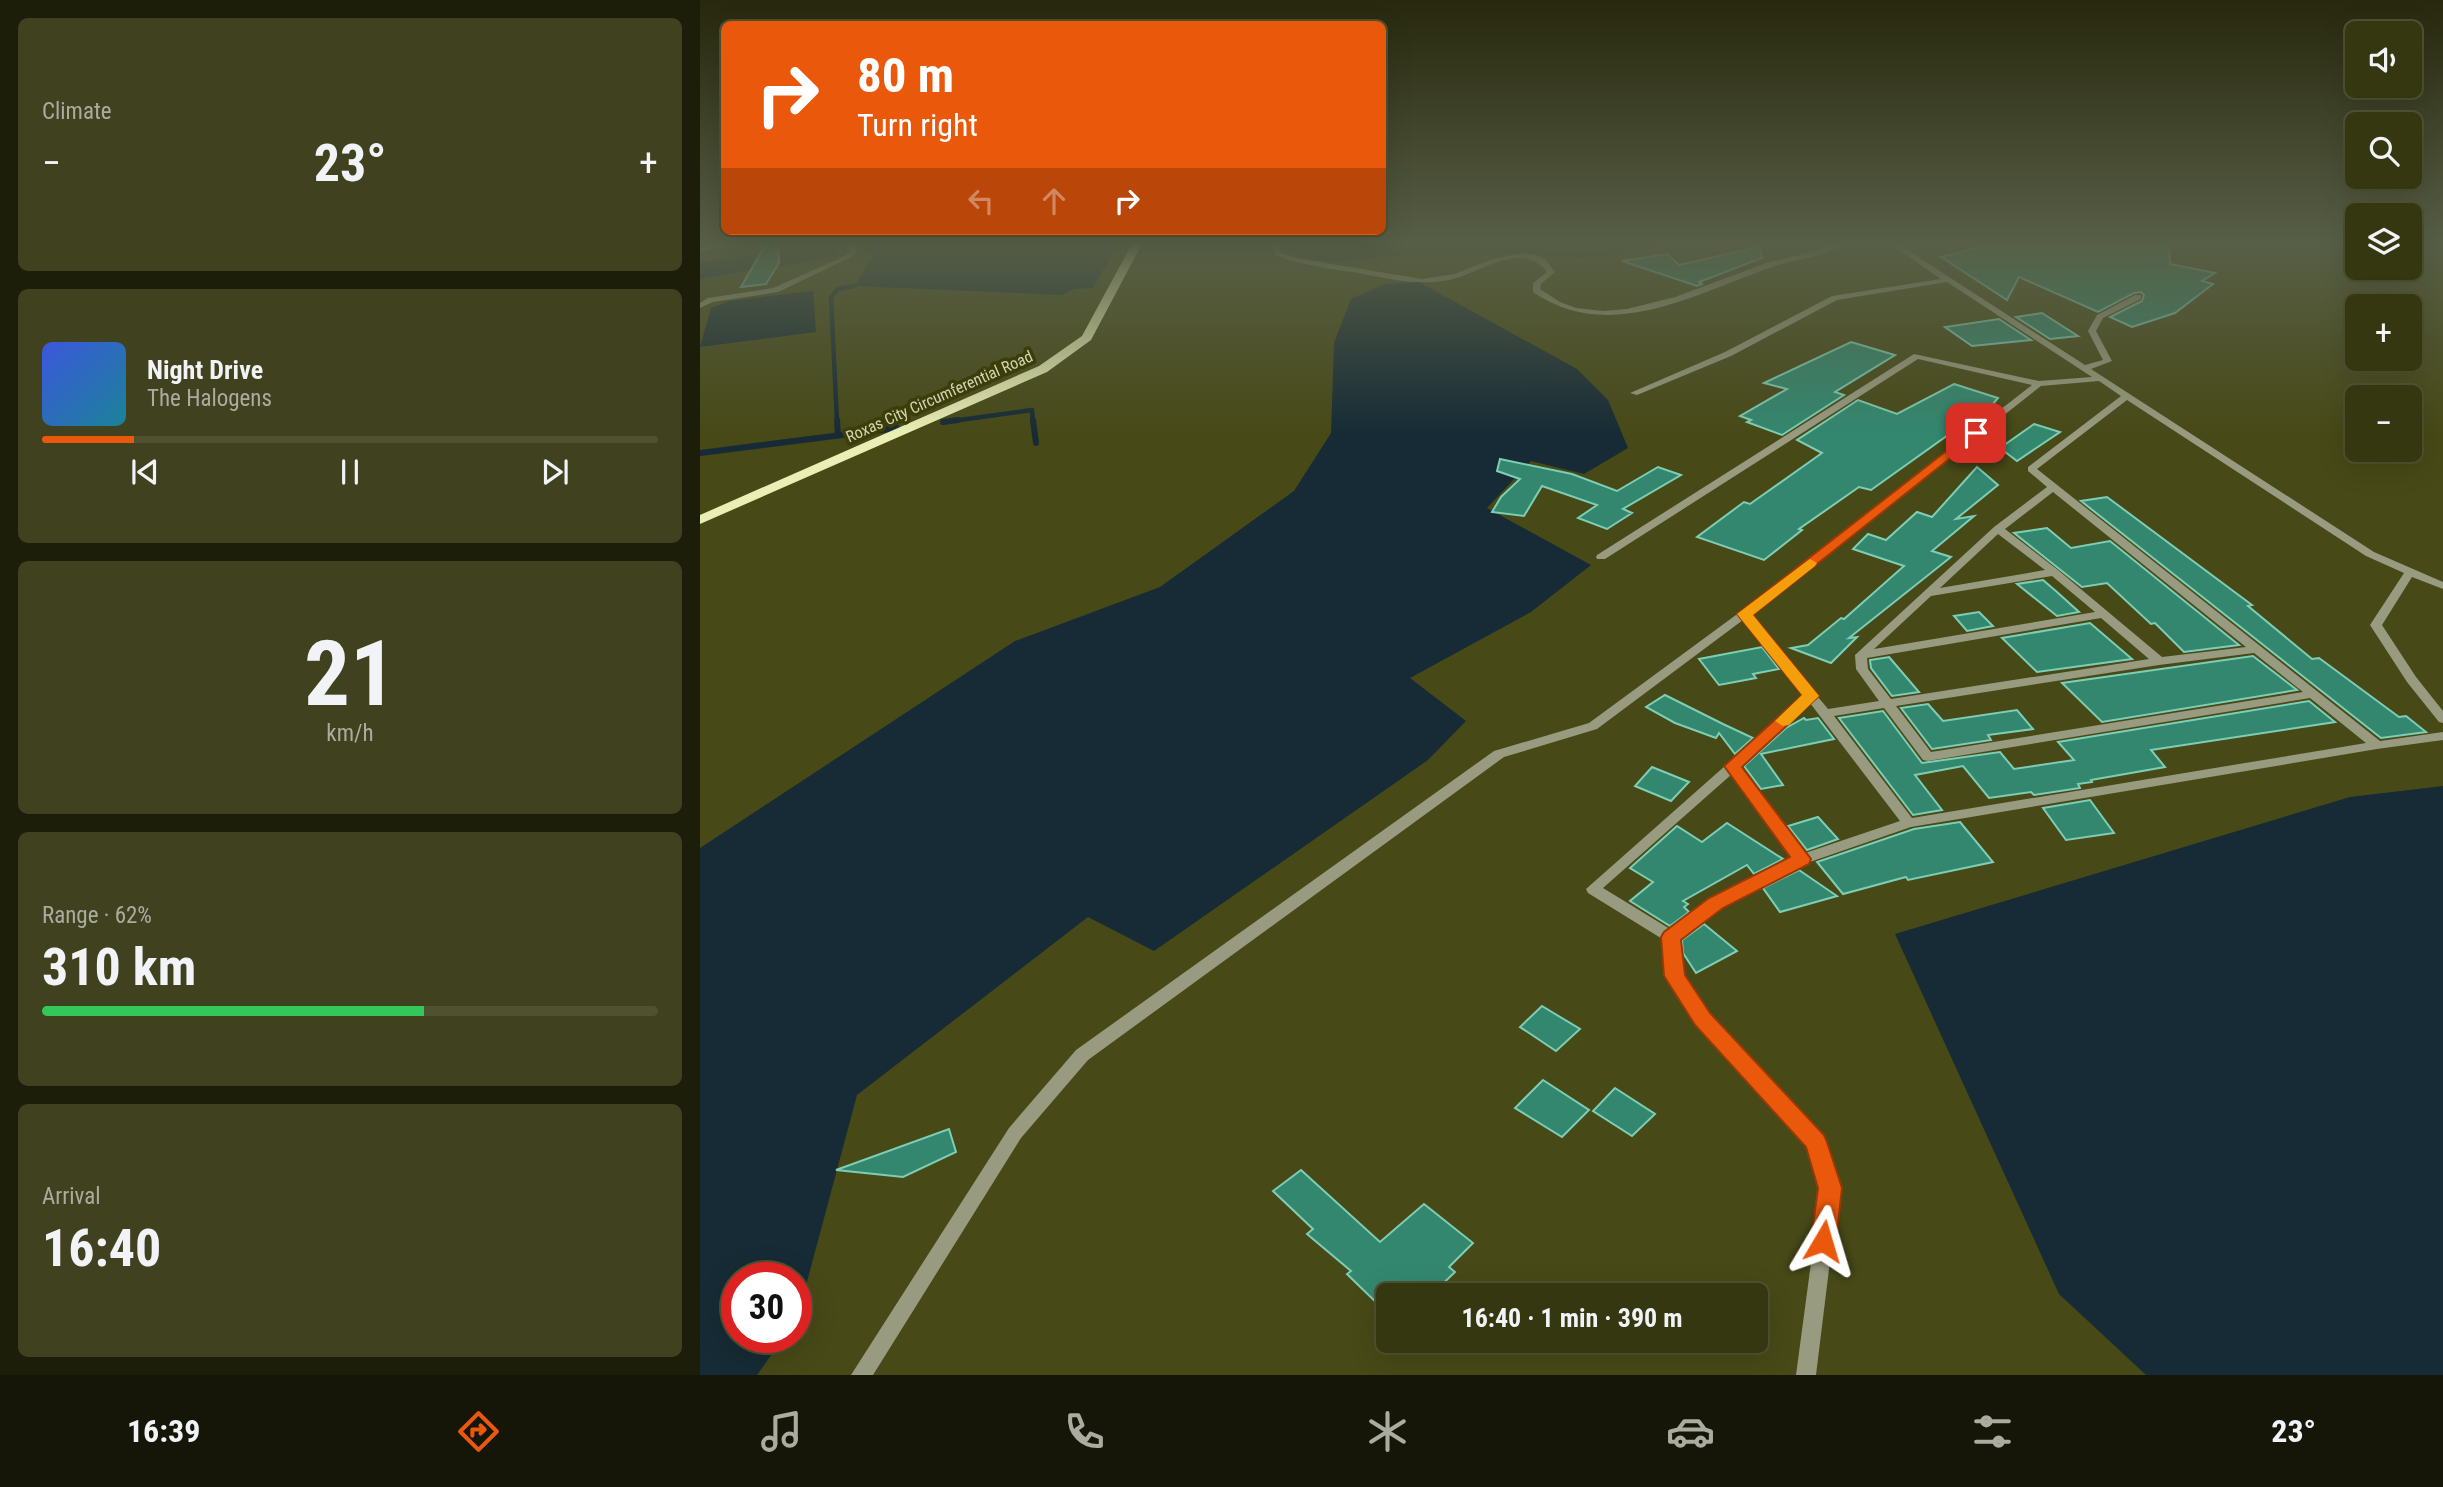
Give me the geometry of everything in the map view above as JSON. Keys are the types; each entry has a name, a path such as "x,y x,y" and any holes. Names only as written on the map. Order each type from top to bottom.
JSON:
{"main road":[{"name":"Roxas City Circumferential Road","path":"700,520 1043,369 1087,338 1104,306"}],"street":[{"path":"1563,306 1581,312 1605,313 1640,306"},
{"path":"1634,393 1728,354 1819,306"},
{"path":"1988,306 2370,554 2443,586"},
{"path":"2085,368 2108,361 2092,331 2100,317 2122,306"},
{"path":"1601,557 1917,356 2039,384 2098,379"},
{"path":"860,1375 1015,1133 1083,1055 1499,754 1593,726 1744,614 2039,384"},
{"path":"2127,396 2031,469 2377,745"},
{"path":"1860,655 1998,529 2052,488"},
{"path":"1998,529 2054,572 2159,661"},
{"path":"1929,593 2054,572"},
{"path":"2409,573 2376,625 2411,679 2443,719"},
{"path":"1744,614 1825,713 1909,823"},
{"path":"1860,655 2104,614"},
{"path":"1825,713 2159,661 2255,649"},
{"path":"1860,655 1862,669 1928,757 2312,694"},
{"path":"1671,937 1593,889 1811,696"},
{"path":"1671,937 1716,903 1802,859 1909,823 2443,736"},
{"path":"1733,766 1802,859"},
{"path":"1671,937 1674,976 1702,1019 1816,1142 1830,1188 1806,1375"}],"water":[{"path":"814,306 816,332 700,347 711,308"},
{"path":"1348,306 1463,306 1577,369 1608,400 1628,448 1584,474 1531,461 1487,508 1591,565 1531,612 1410,678 1466,721 1428,760 1154,951 1088,917 857,1095 812,1263 721,1262 721,1353 773,1353 757,1375 700,1375 700,848 1015,641 1160,587 1294,491 1331,433 1334,343"},
{"path":"2443,786 2443,1375 2146,1375 2059,1294 1895,934 2350,797"}],"building":[{"path":"2085,306 2109,306 2098,312"},
{"path":"2132,306 2184,306 2175,313 2132,327 2110,317"},
{"path":"2042,313 2078,336 2050,339 2016,317"},
{"path":"1999,319 2031,340 1972,346 1945,327"},
{"path":"1851,342 1895,355 1835,392 1844,395 1782,435 1747,422 1751,420 1740,416 1787,389 1764,383"},
{"path":"1954,384 1998,398 1979,421 1972,418 1871,490 1859,487 1799,529 1802,530 1764,560 1697,537 1744,502 1750,504 1822,453 1797,440 1858,400 1897,414"},
{"path":"2034,424 2060,432 2017,461 2000,448"},
{"path":"1500,459 1572,474 1617,491 1658,467 1681,475 1623,509 1632,513 1607,529 1578,518 1597,505 1542,486 1524,516 1492,512 1501,497 1520,479 1497,471"},
{"path":"1977,467 1998,485 1956,519 1974,516 1932,551 1951,557 1849,638 1857,637 1831,663 1791,648 1808,645 1841,618 1844,619 1904,566 1853,549 1868,534 1886,540 1917,512 1932,517"},
{"path":"2107,497 2252,605 2248,606 2312,659 2319,658 2399,717 2406,716 2426,732 2381,738 2081,501"},
{"path":"2047,528 2071,548 2110,541 2239,645 2184,652 2155,623 2151,624 2107,583 2082,587 2014,533"},
{"path":"2043,580 2079,612 2057,616 2017,584"},
{"path":"1979,612 1993,626 1967,631 1954,616"},
{"path":"2090,623 2132,659 2037,672 2002,638"},
{"path":"1762,647 1779,669 1753,674 1756,678 1719,685 1699,659"},
{"path":"2253,656 2297,690 2102,722 2062,683"},
{"path":"1889,657 1919,692 1892,696 1871,668 1870,660"},
{"path":"1665,695 1753,738 1735,754 1719,733 1716,738 1675,723 1646,707"},
{"path":"2309,701 2335,722 2151,750 2165,767 2091,780 2092,782 2078,784 2080,788 1989,798 1963,766 1915,775 1942,810 1913,815 1839,718 1883,711 1922,763 2000,752 2014,769 2074,760 2058,742"},
{"path":"1928,704 1943,721 2017,710 2033,729 1988,735 1991,740 1932,749 1901,708"},
{"path":"1804,718 1818,718 1834,739 1761,754 1783,785 1761,789 1744,766 1786,728"},
{"path":"1652,767 1689,782 1671,801 1635,786"},
{"path":"2090,800 2114,833 2066,840 2043,808"},
{"path":"1818,817 1838,839 1807,850 1788,826"},
{"path":"1960,822 1993,862 1908,880 1906,877 1843,894 1817,862 1914,829"},
{"path":"1727,823 1783,859 1754,874 1747,865 1683,901 1688,904 1684,907 1689,912 1670,926 1630,901 1653,882 1630,868 1677,826 1702,842"},
{"path":"1799,870 1837,896 1780,912 1763,888"},
{"path":"1704,924 1737,951 1696,973 1683,953 1682,940"},
{"path":"1542,1006 1580,1029 1556,1051 1520,1027"},
{"path":"1543,1080 1589,1110 1562,1137 1515,1108"},
{"path":"1615,1088 1655,1114 1632,1136 1593,1111"},
{"path":"949,1129 956,1152 903,1177 836,1170"},
{"path":"1301,1170 1380,1242 1424,1204 1473,1243 1449,1267 1455,1272 1444,1283 1376,1283 1376,1302 1347,1274 1351,1271 1307,1234 1313,1229 1273,1191"}],"waterway":[{"path":"831,306 837,422"},
{"path":"945,422 1032,410 1033,422"},
{"path":"837,420 838,435"},
{"path":"943,422 958,420"},
{"path":"1033,420 1036,443"},
{"path":"700,453 897,428"}],"slow traffic":[{"path":"1783,721 1811,696 1744,614 1810,563"}],"route":[{"path":"1823,1241 1830,1188 1816,1142 1702,1019 1674,976 1671,937 1716,903 1802,859 1733,766 1811,696 1744,614 1976,433"}]}
